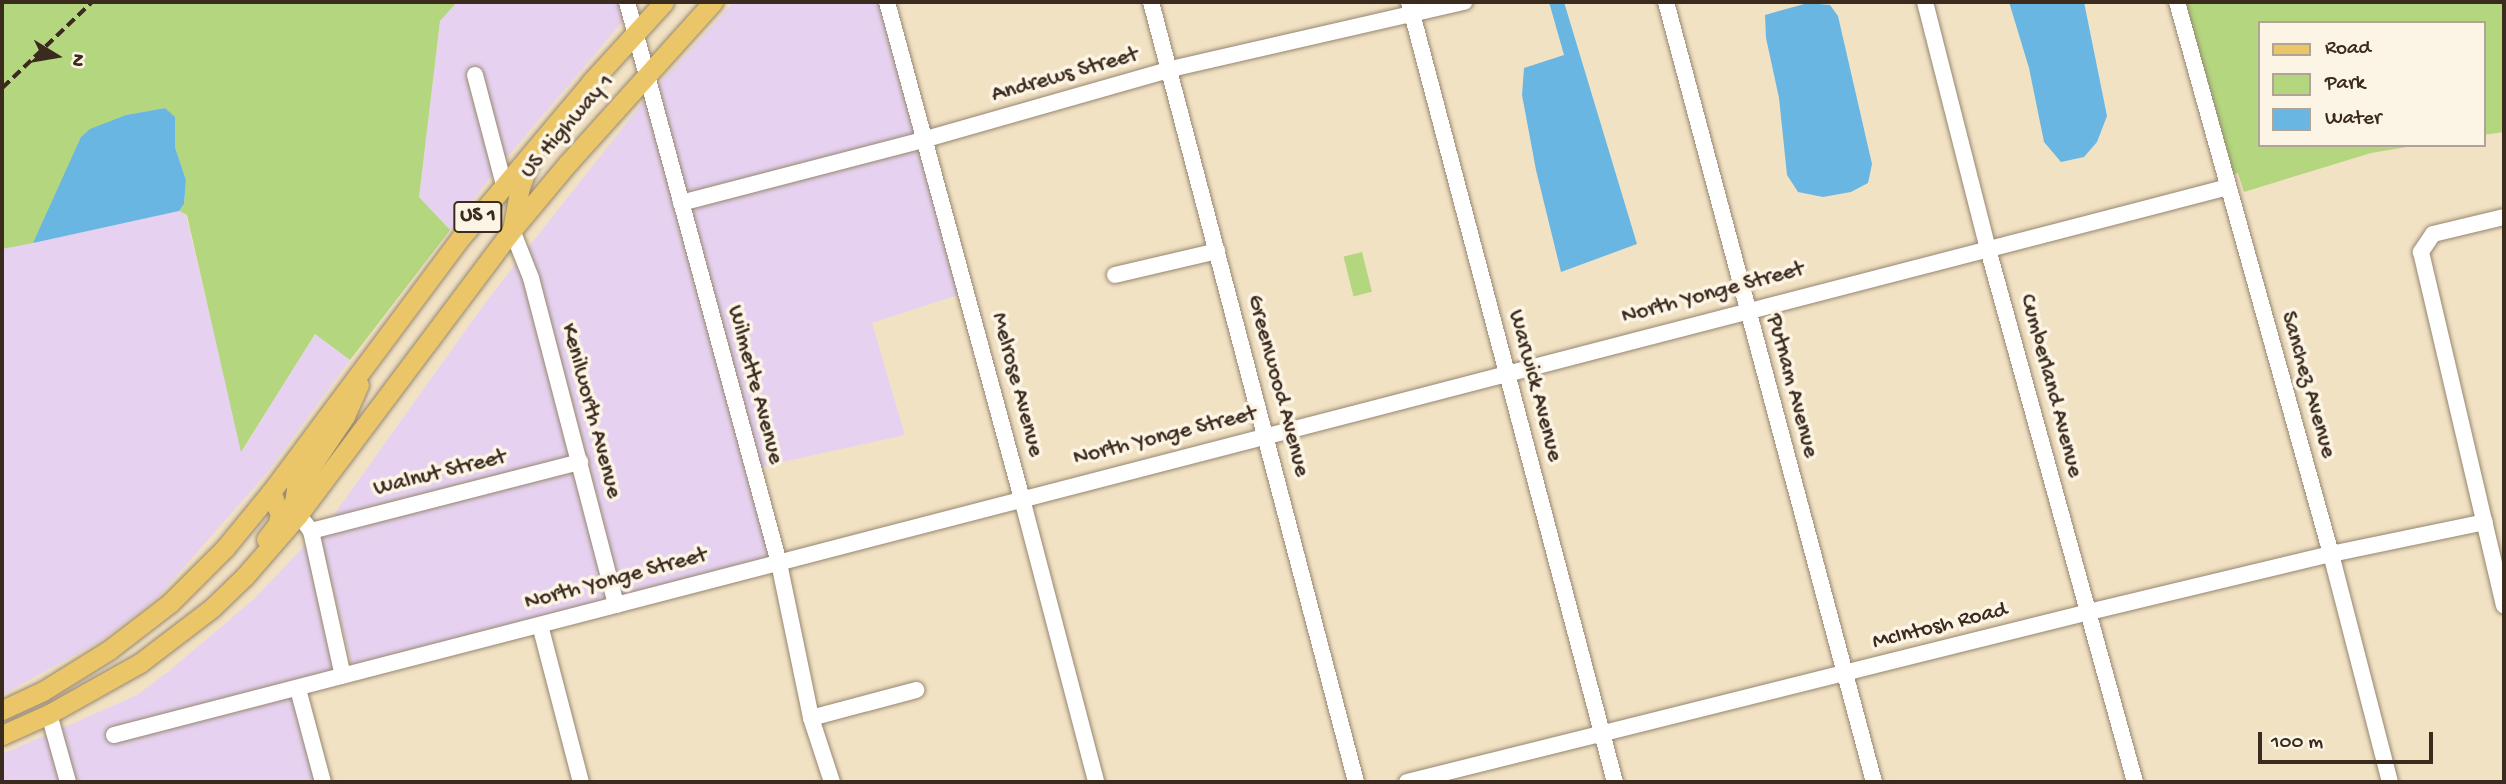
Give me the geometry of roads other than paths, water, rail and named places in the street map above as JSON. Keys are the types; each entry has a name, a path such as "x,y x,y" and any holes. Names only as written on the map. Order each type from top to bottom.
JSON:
{"main road":[{"name":"US Highway 1","path":"271,492 372,355 504,185 664,2"},
{"name":"US Highway 1","path":"299,515 512,230 646,73 713,2"},
{"path":"512,230 520,187 536,147"},
{"path":"486,264 500,224 504,185"},
{"path":"299,515 294,502 296,489 345,416 372,355"},
{"path":"245,576 252,555 277,525 278,507 271,492"},
{"name":"US 1","path":"2,710 37,694 80,669 170,603 225,548 271,492"},
{"name":"US 1","path":"4,734 49,714 140,663 212,608 245,576 299,515"},
{"path":"49,714 52,703 80,669"},
{"path":"4,734 29,713 37,694"}],"street":[{"name":"Wilmette Avenue","path":"627,2 779,563 811,718 832,782"},
{"name":"Melrose Avenue","path":"887,2 926,139 1096,782"},
{"name":"Greenwood Avenue","path":"1151,2 1171,69 1356,782"},
{"name":"Andrews Street","path":"681,203 926,139 1171,69 1411,8 1464,2"},
{"name":"Putnam Avenue","path":"1666,2 1874,782"},
{"name":"Cumberland Avenue","path":"1925,2 1988,248 2135,782"},
{"name":"Sanchez Avenue","path":"2177,2 2331,554 2390,782"},
{"name":"Warwick Avenue","path":"1411,8 1615,782"},
{"path":"475,75 504,185"},
{"name":"North Yonge Street","path":"114,735 2228,187"},
{"path":"2504,217 2433,234 2421,252 2504,605"},
{"name":"Kenilworth Avenue","path":"512,230 531,278 616,605"},
{"path":"1115,275 1217,251"},
{"name":"Walnut Street","path":"311,531 580,462"},
{"path":"299,515 311,531 343,676"},
{"name":"McIntosh Road","path":"1407,782 1603,736 2089,612 2331,554 2485,522"},
{"path":"540,625 581,782"},
{"path":"298,689 323,782"},
{"path":"811,718 916,690"},
{"path":"49,714 68,782"}],"water":[{"path":"1549,2 1564,2 1637,244 1561,272 1536,170 1522,95 1524,68 1564,55"},
{"path":"2009,2 2084,2 2107,116 2097,142 2084,157 2061,162 2044,142 2029,68"},
{"path":"1808,3 1830,5 1838,16 1872,164 1868,183 1851,192 1823,197 1798,192 1787,175 1779,98 1766,38 1765,15"},
{"path":"165,108 175,117 175,147 186,180 184,204 179,211 33,243 81,137 90,129 126,115"}],"railway":[{"path":"2,88 92,2"}]}
